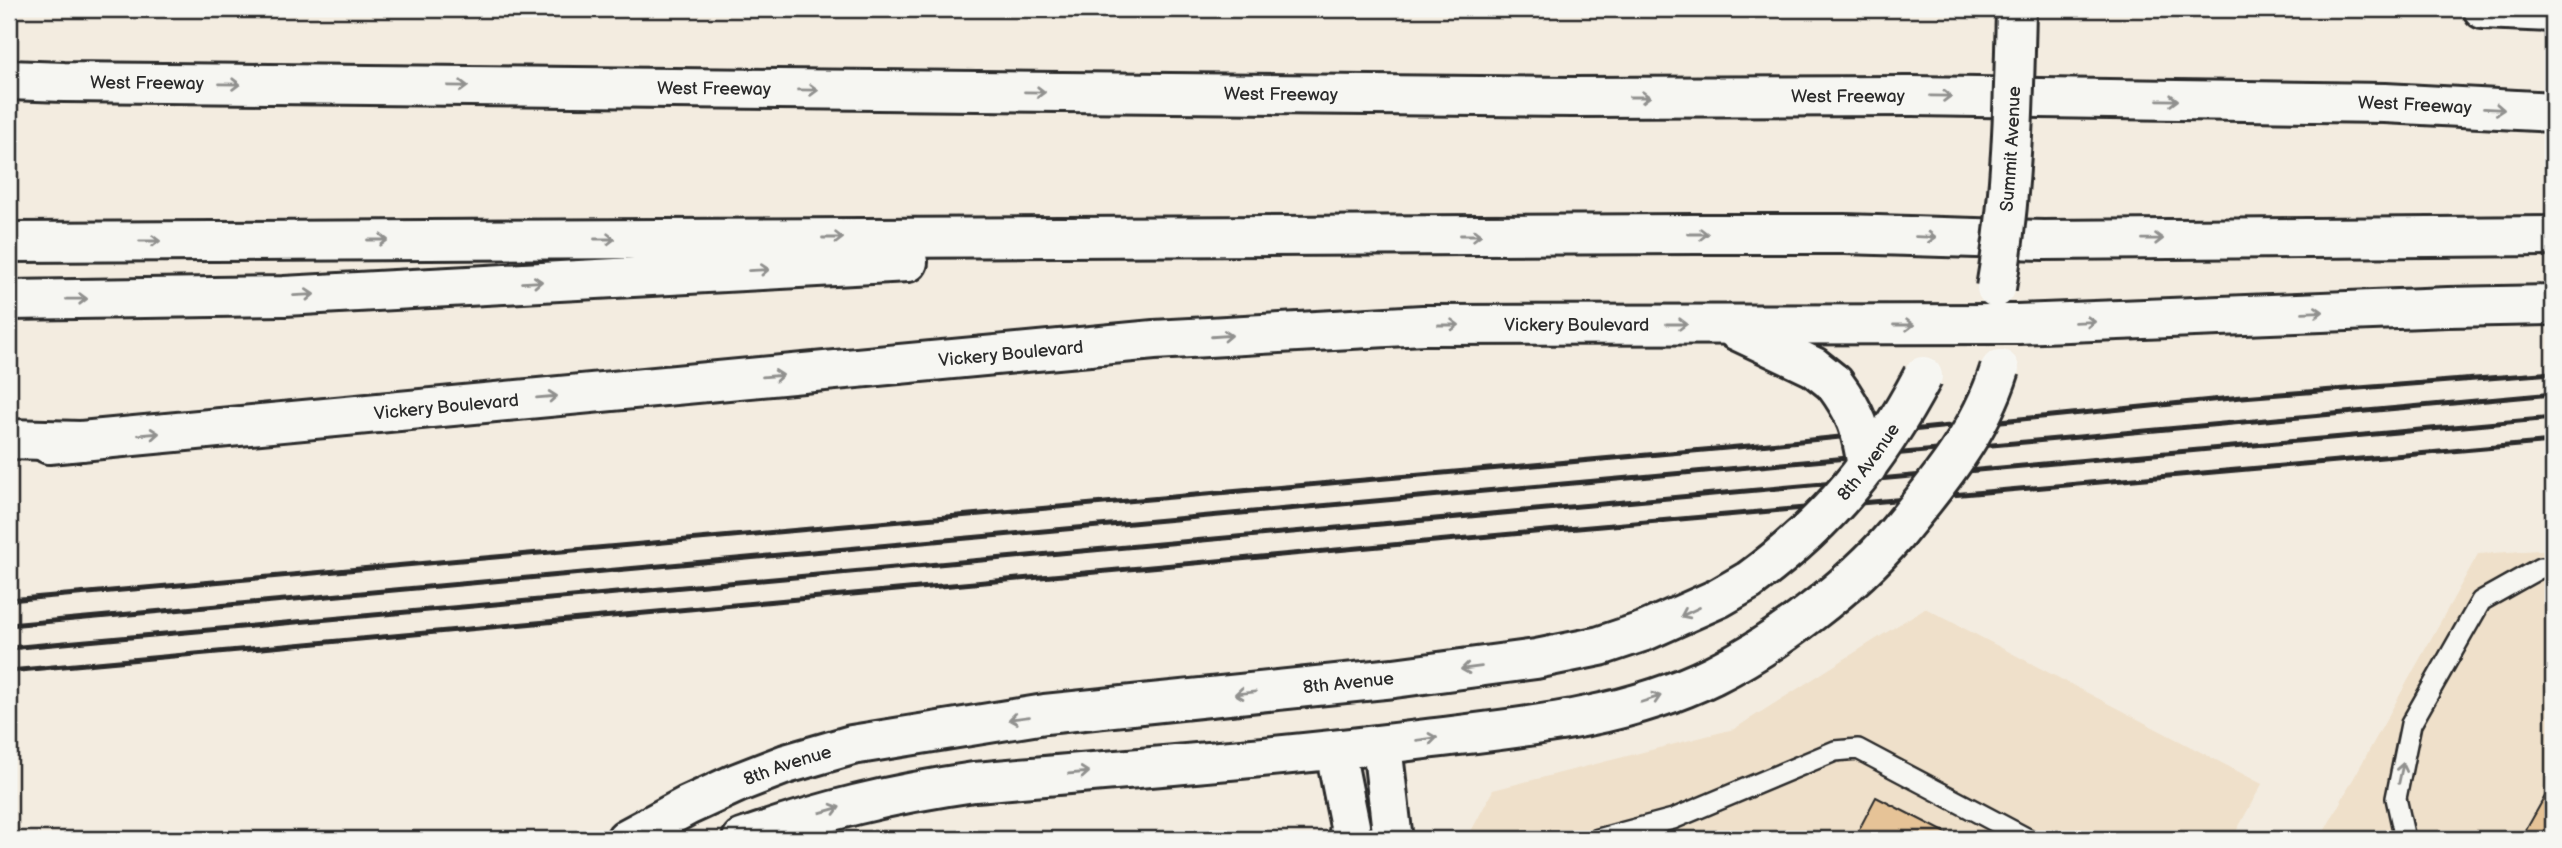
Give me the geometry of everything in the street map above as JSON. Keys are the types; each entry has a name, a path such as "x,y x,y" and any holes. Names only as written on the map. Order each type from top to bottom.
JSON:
{"main road":[{"name":"Summit Avenue","path":"1996,288 2005,222 2012,130 2016,9"},
{"path":"2483,9 2553,12"},
{"name":"West Freeway","path":"9,80 1378,95 1912,96 2385,103 2553,112"},
{"path":"9,242 1844,234 2043,240 2553,236"},
{"path":"9,300 284,296 1402,236"},
{"path":"742,839 844,806 974,782 1335,751 1549,724 1612,711 1713,675 1758,649 1855,575 1882,550 1947,472 1982,416 2017,324 1996,288 1948,326"},
{"name":"Vickery Boulevard","path":"9,449 1154,340 1423,326 1948,326 2553,305"},
{"path":"1724,324 1815,367 1834,383 1851,406 1861,429 1867,467"},
{"name":"8th Avenue","path":"626,839 737,783 786,764 852,745 1045,714 1395,678 1536,659 1600,646 1646,631 1708,603 1750,580 1832,510 1867,467 1904,412 1948,326"},
{"path":"9,439 81,441"},
{"path":"1381,745 1391,839"},
{"path":"1335,751 1350,825 1348,839"}],"lane":[{"path":"2405,839 2396,799 2411,724 2481,601 2540,568 2553,568"},
{"path":"1598,839 1673,819 1835,751 1858,750 2028,839"}],"shaded area":[{"path":"2553,549 2553,839 2320,839 2478,554"},
{"path":"1925,608 2262,784 2232,839 1467,839 1493,790 1734,729"}],"building":[{"path":"2553,782 2553,839 2521,839"},
{"path":"1876,797 1958,839 1854,839"},
{"path":"173,832 355,833 367,839 170,839"}],"railway":[{"path":"9,600 1749,446 2242,397 2553,373"},
{"path":"9,625 2553,394"},
{"path":"9,648 2553,418"},
{"path":"9,671 2553,442"}]}
